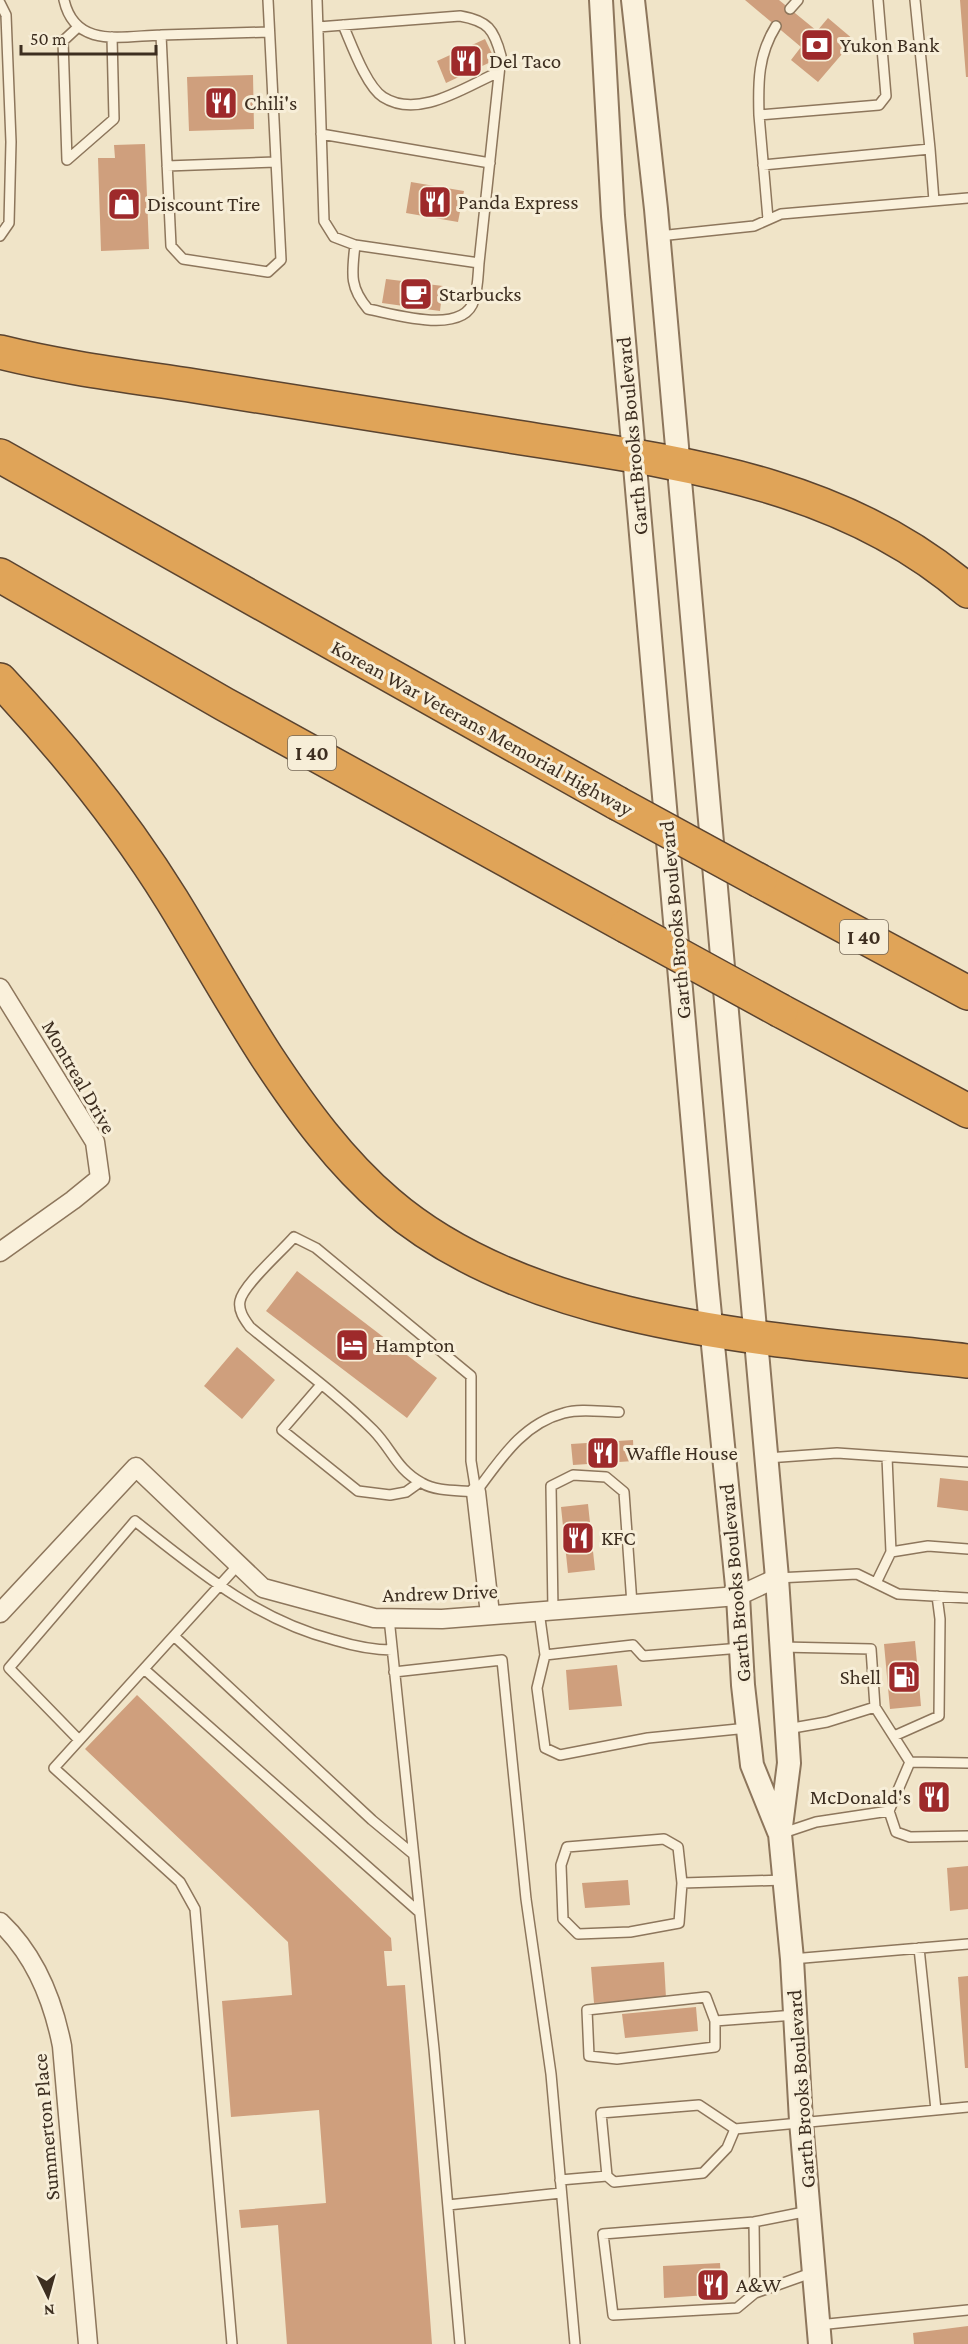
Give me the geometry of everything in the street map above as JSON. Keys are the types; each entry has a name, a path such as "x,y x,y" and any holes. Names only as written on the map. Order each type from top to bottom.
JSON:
{"highway":[{"path":"0,352 126,375 679,463 814,499 897,538 943,570 968,591"},
{"name":"Korean War Veterans Memorial Highway","path":"0,456 617,803 968,993"},
{"name":"I 40","path":"0,575 235,710 781,1011 968,1111"},
{"path":"0,680 39,721 84,778 163,887 267,1057 348,1166 390,1205 443,1243 497,1272 560,1296 625,1312 755,1337 968,1361"}],"street":[{"name":"Garth Brooks Boulevard","path":"601,0 613,216 748,1728 752,1765 780,1834"},
{"name":"Garth Brooks Boulevard","path":"633,0 659,236 777,1578 789,1763 780,1834 792,1959 801,2121 819,2334"},
{"name":"Montreal Drive","path":"0,988 95,1142 100,1178 0,1252"},
{"name":"Andrew Drive","path":"0,1613 136,1467 263,1588 374,1618 442,1619 738,1596 777,1578"},
{"path":"476,1492 490,1614"},
{"name":"Summerton Place","path":"0,1922 12,1934 36,1970 54,2007 62,2046 88,2344"}],"lane":[{"path":"64,0 68,15 77,28 98,37 270,32"},
{"path":"161,35 171,246 183,259 268,272 281,260 268,0"},
{"path":"317,0 324,221 334,237 355,245 479,263"},
{"path":"790,9 798,0"},
{"path":"759,115 879,105 886,96 878,0"},
{"path":"915,0 934,201"},
{"path":"0,3 6,15 4,57 11,142 9,223 0,236"},
{"path":"318,27 460,16 479,19 496,35 501,56 474,302 465,314 444,322 368,309 356,295 352,282 355,245"},
{"path":"343,25 365,73 382,96 405,105 426,104 499,72"},
{"path":"768,219 759,115 760,61 766,42 776,26"},
{"path":"77,28 63,41 68,159 114,119 112,37"},
{"path":"321,134 490,163"},
{"path":"763,165 930,149"},
{"path":"167,166 276,162"},
{"path":"659,236 754,226 781,214 968,198"},
{"path":"294,1237 316,1248 471,1376 471,1461 476,1492 436,1488 420,1482 394,1461 374,1431 250,1327 241,1314 240,1302 246,1290 294,1237"},
{"path":"320,1386 282,1430 358,1491 390,1495 406,1492 420,1482"},
{"path":"476,1492 518,1437 543,1422 564,1412 619,1412"},
{"path":"767,1458 837,1453 968,1462"},
{"path":"876,1583 891,1552 887,1457"},
{"path":"633,1604 624,1492 606,1477 573,1475 550,1486 545,1655 537,1688 545,1748 560,1755 648,1738 748,1728"},
{"path":"80,1740 9,1668 135,1521 218,1586 269,1617 305,1632 372,1650 392,1650"},
{"path":"891,1552 928,1546 968,1549"},
{"path":"232,2344 195,1909 180,1882 54,1768 239,1564"},
{"path":"777,1578 856,1574 898,1594 968,1598"},
{"path":"894,1737 939,1716 940,1619 937,1596"},
{"path":"389,1618 460,2344"},
{"path":"174,1636 372,1820 413,1854"},
{"path":"545,1655 633,1645 643,1656 741,1648"},
{"path":"781,1647 871,1648 875,1707 910,1762"},
{"path":"394,1672 502,1660 526,1899 551,2074 575,2344"},
{"path":"144,1670 419,1912"},
{"path":"787,1729 827,1722 875,1707"},
{"path":"910,1762 968,1763"},
{"path":"910,1762 889,1811 896,1832 910,1837 968,1836"},
{"path":"780,1834 816,1822 889,1811"},
{"path":"664,1839 678,1847 682,1883 679,1923 630,1932 578,1934 563,1919 561,1865 567,1847 664,1839"},
{"path":"682,1883 784,1880"},
{"path":"792,1959 968,1944"},
{"path":"919,1948 936,2110"},
{"path":"706,1997 715,2021 715,2046 617,2059 589,2056 587,2010 706,1997"},
{"path":"715,2021 795,2015"},
{"path":"735,2129 727,2148 703,2172 614,2182 607,2176 601,2113 699,2105 735,2129 968,2107"},
{"path":"560,2180 607,2176"},
{"path":"448,2205 561,2193"},
{"path":"809,2211 754,2222 603,2234 613,2315 737,2308 754,2293 814,2271"},
{"path":"754,2222 754,2293"},
{"path":"819,2334 968,2310"}],"building":[{"path":"745,0 779,0 817,31 828,18 854,40 818,82 791,60 801,47"},
{"path":"960,0 968,0 968,77 966,77"},
{"name":"Del Taco","path":"485,39 495,60 446,83 437,61"},
{"name":"Chili's","path":"253,75 254,129 189,131 187,77"},
{"name":"Discount Tire","path":"145,144 149,249 101,251 98,158 115,158 114,145"},
{"name":"Panda Express","path":"411,182 464,191 458,222 406,213"},
{"path":"386,279 443,286 440,311 382,303"},
{"name":"Hampton","path":"297,1271 437,1378 407,1418 266,1311"},
{"path":"237,1347 275,1380 242,1419 204,1386"},
{"name":"Waffle House","path":"633,1440 634,1461 573,1465 571,1444"},
{"path":"940,1478 968,1481 968,1511 937,1507"},
{"name":"KFC","path":"588,1504 595,1570 568,1573 561,1507"},
{"path":"915,1641 921,1706 890,1709 884,1644"},
{"path":"617,1665 622,1706 569,1710 566,1670"},
{"path":"137,1695 391,1938 392,1951 384,1951 387,1986 405,1985 432,2344 287,2344 278,2225 241,2228 239,2210 326,2203 319,2110 231,2117 222,2001 292,1995 288,1942 85,1749"},
{"path":"968,1866 968,1909 950,1911 947,1868"},
{"path":"628,1880 630,1905 585,1908 582,1883"},
{"path":"664,1962 666,1998 594,2003 591,1967"},
{"path":"968,1976 968,2068 965,2068 958,1977"},
{"path":"696,2007 698,2031 625,2038 622,2014"},
{"path":"720,2263 722,2294 664,2298 663,2266"},
{"path":"968,2326 968,2344 914,2344 913,2333"}],"place":[{"name":"Yukon Bank","path":"817,45"},
{"name":"Del Taco","path":"466,61"},
{"name":"Chili's","path":"221,103"},
{"name":"Panda Express","path":"435,202"},
{"name":"Discount Tire","path":"124,204"},
{"name":"Starbucks","path":"416,294"},
{"name":"Hampton","path":"352,1345"},
{"name":"Waffle House","path":"603,1453"},
{"name":"KFC","path":"578,1538"},
{"name":"Shell","path":"904,1677"},
{"name":"McDonald's","path":"934,1797"},
{"name":"A&W","path":"713,2285"}]}
